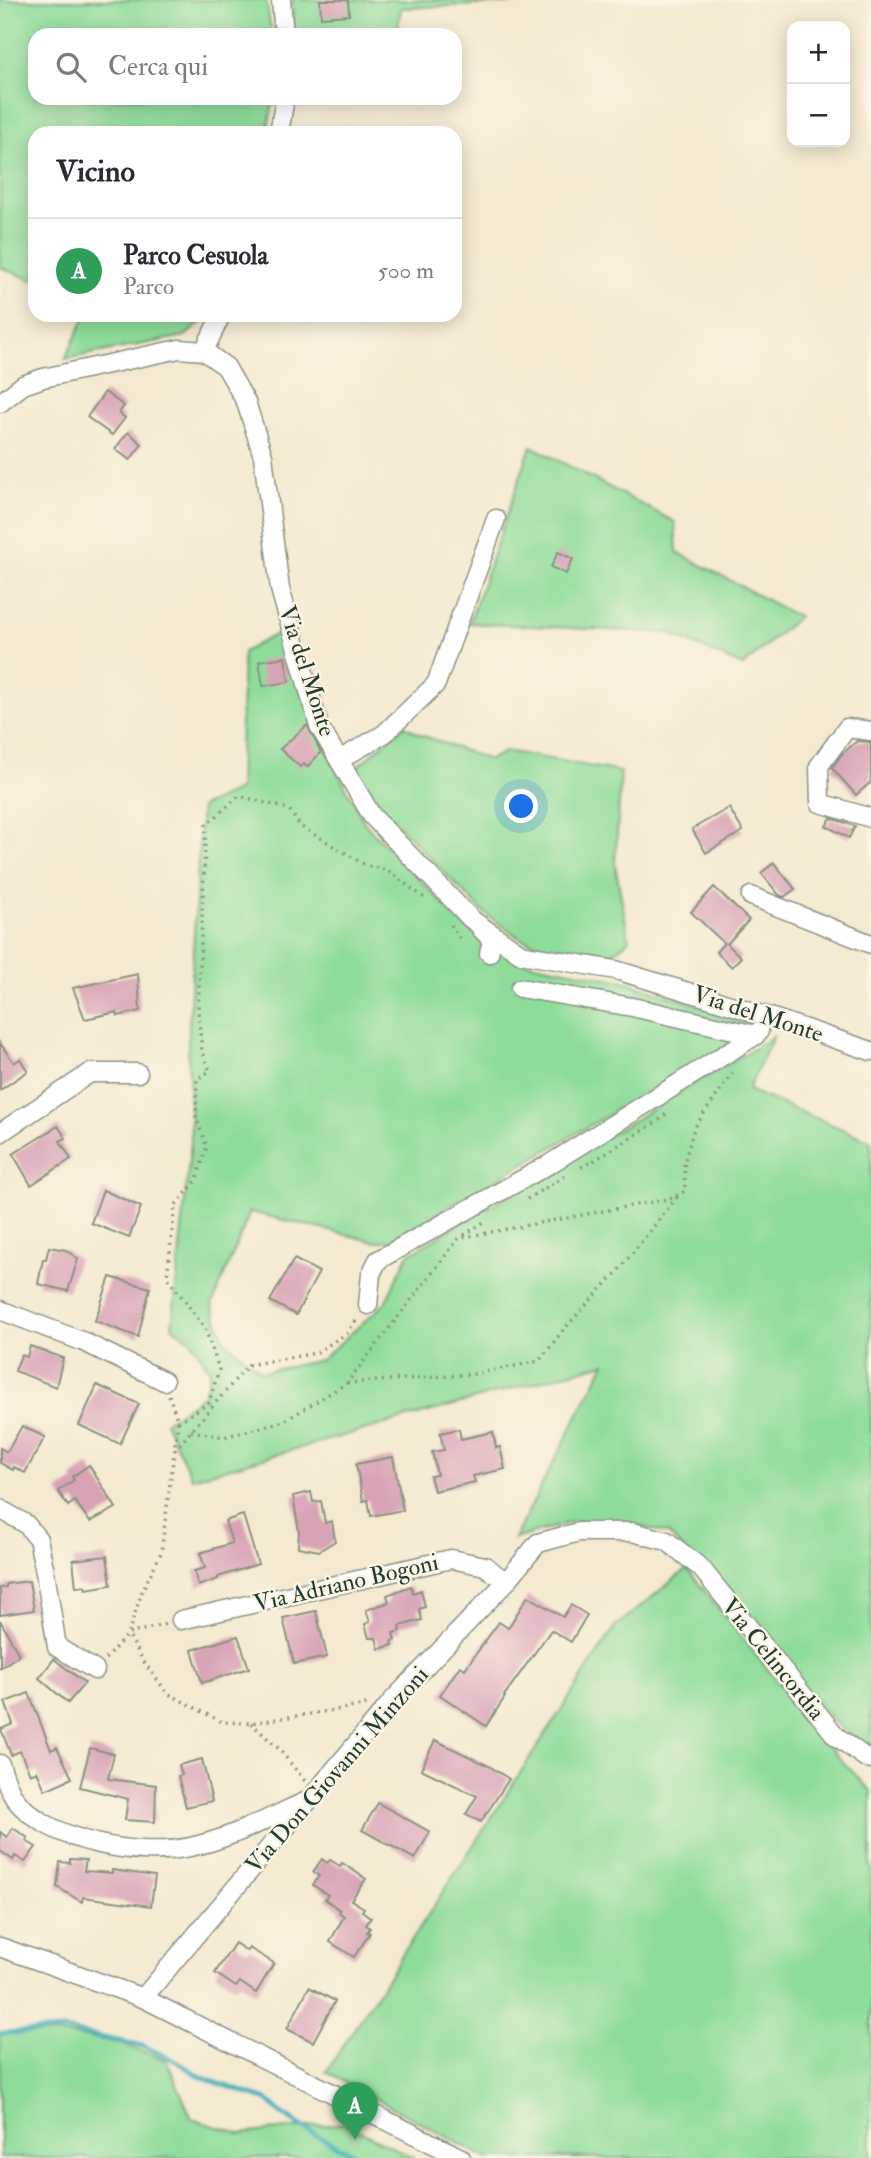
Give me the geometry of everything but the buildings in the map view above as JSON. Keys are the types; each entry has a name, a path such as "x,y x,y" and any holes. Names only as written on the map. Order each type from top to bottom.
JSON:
{"street":[{"path":"281,0 283,28"},
{"path":"280,126 284,105"},
{"path":"0,403 23,385 43,378 179,349 204,351 218,322"},
{"name":"Via del Monte","path":"204,351 226,367 246,402 263,456 280,589 319,726 372,816 471,919 521,954 616,970 871,1051"},
{"path":"339,760 384,734 436,684 496,519"},
{"path":"871,731 847,729 818,766 820,803 871,818"},
{"path":"751,896 871,944"},
{"path":"471,919 492,940 489,953"},
{"path":"520,988 632,1007 756,1035"},
{"path":"368,1306 371,1274 377,1260 548,1165 756,1035 770,1017"},
{"path":"0,1133 90,1073 138,1073"},
{"path":"0,1310 84,1342 164,1381"},
{"path":"0,1509 26,1524 38,1539 57,1647 96,1670"},
{"name":"Via Don Giovanni Minzoni","path":"143,1998 393,1700 506,1582 538,1543 579,1532 632,1532 667,1541 681,1552"},
{"name":"Via Celincordia","path":"681,1552 701,1568 836,1736 871,1759"},
{"name":"Via Adriano Bogoni","path":"181,1620 451,1559 485,1566 506,1582"},
{"path":"0,1764 13,1797 45,1824 85,1840 127,1848 167,1851 211,1842 312,1797"},
{"path":"0,1947 143,1998 461,2158"}],"path":[{"path":"164,1381 178,1422 209,1403 219,1369 205,1328 167,1277 176,1206 196,1181 207,1147 196,1117 197,1079 210,1071 202,1052 198,1010 205,825 239,796 289,809 300,826 367,866 387,870 435,906"},
{"path":"449,922 459,938"},
{"path":"191,1431 225,1437 284,1421 347,1383 459,1238 635,1205 685,1191 684,1163 694,1128 756,1035"},
{"path":"347,1383 475,1374 539,1361 564,1329 620,1270 678,1195"},
{"path":"174,1451 248,1365 316,1353 347,1333 368,1306"},
{"path":"96,1670 128,1634 181,1620"},
{"path":"330,1712 393,1700"},
{"path":"251,1723 279,1749 312,1797"}],"green space":[{"path":"0,0 266,0 271,28 28,28 28,105 273,105 268,126 28,126 28,278 0,267"},
{"path":"292,0 522,0 522,3 401,8 398,28 293,28"},
{"path":"83,322 202,322 185,336 65,359"},
{"path":"531,446 675,522 677,552 798,617 743,666 668,633 469,623"},
{"path":"280,632 305,700 332,761 365,824 468,929 518,961 624,981 755,1024 739,1039 392,1240 377,1242 250,1212 212,1305 224,1340 262,1372 321,1360 385,1303 408,1255 773,1037 748,1090 871,1141 871,1747 838,1726 669,1534 624,1522 575,1521 514,1539 605,1363 192,1478 165,1422 204,1395 210,1371 192,1341 172,1327 191,1141 188,1043 201,807 239,790 243,652"},
{"path":"404,726 489,760 506,751 621,772 615,864 629,940 605,959 572,956 521,939 483,912 379,806 356,768"},
{"path":"687,1569 839,1758 871,1791 871,2158 486,2158 326,2072 615,1627"},
{"path":"17,2033 94,2038 130,2047 167,2061 192,2119 240,2134 344,2123 414,2158 0,2158 0,2035"}],"waterway":[{"path":"0,2033 65,2030 143,2046 174,2060 203,2078 267,2100 282,2114 316,2135 362,2158"}],"place":[{"name":"Parco Cesuola","path":"355,2140"}]}
